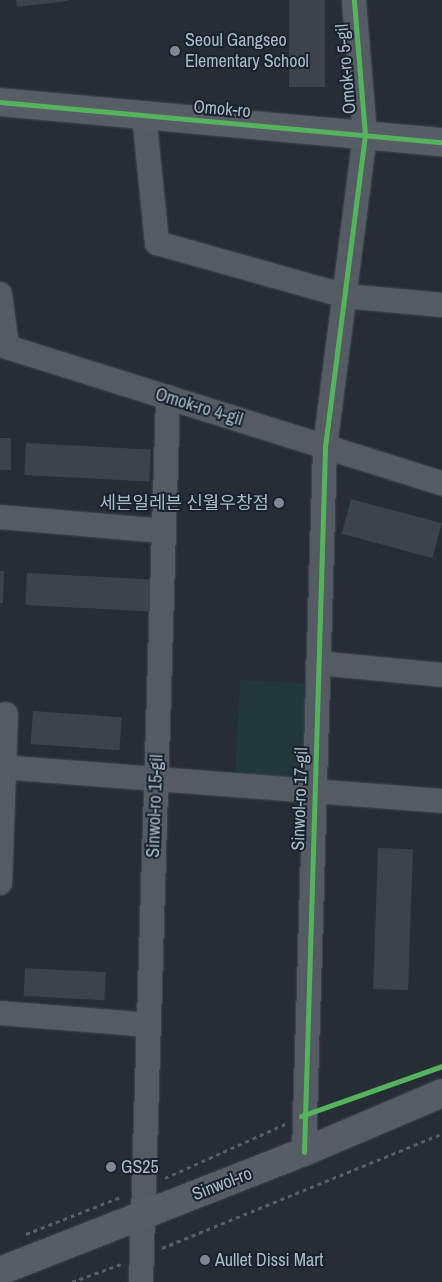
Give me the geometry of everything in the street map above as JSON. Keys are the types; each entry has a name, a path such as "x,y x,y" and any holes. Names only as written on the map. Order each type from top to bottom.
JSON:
{"main road":[{"name":"Omok-ro","path":"0,102 442,142"},
{"name":"Sinwol-ro","path":"0,1271 304,1152 442,1093"}],"street":[{"name":"Omok-ro 5-gil","path":"344,296 365,135 354,0"},
{"path":"144,115 157,242 344,296 442,305"},
{"name":"Omok-ro 4-gil","path":"0,294 7,346 442,483"},
{"name":"Sinwol-ro 17-gil","path":"304,1152 325,446 344,296"},
{"name":"Sinwol-ro 15-gil","path":"141,1282 141,1216 168,397"},
{"path":"0,516 164,531"},
{"path":"318,663 442,675"},
{"path":"0,883 6,714"},
{"path":"3,767 156,778 314,793 442,801"},
{"path":"0,1013 148,1025"}],"path":[{"path":"72,1282 141,1257 442,1134"}],"green space":[{"path":"240,680 317,684 311,788 235,784"}],"building":[{"path":"16,0 68,0 68,1 17,7"},
{"path":"289,0 325,0 325,87 289,87"},
{"path":"0,438 11,438 11,470 0,470"},
{"path":"26,443 151,450 149,481 24,475"},
{"path":"351,499 442,523 432,558 342,534"},
{"path":"0,571 4,571 3,603 0,603"},
{"path":"27,573 152,580 150,611 25,605"},
{"path":"33,711 122,717 119,750 31,744"},
{"path":"378,848 413,849 408,990 373,989"},
{"path":"25,968 106,972 104,1000 24,996"}],"cycle path":[{"path":"304,1152 325,447 365,135 354,0"},
{"path":"0,102 442,142"},
{"path":"301,1116 442,1066"}],"place":[{"name":"Seoul Gangseo Elementary School","path":"175,51"},
{"name":"세븐일레븐 신월우창점","path":"279,503"},
{"name":"GS25","path":"111,1167"},
{"name":"Aullet Dissi Mart","path":"205,1260"}]}
